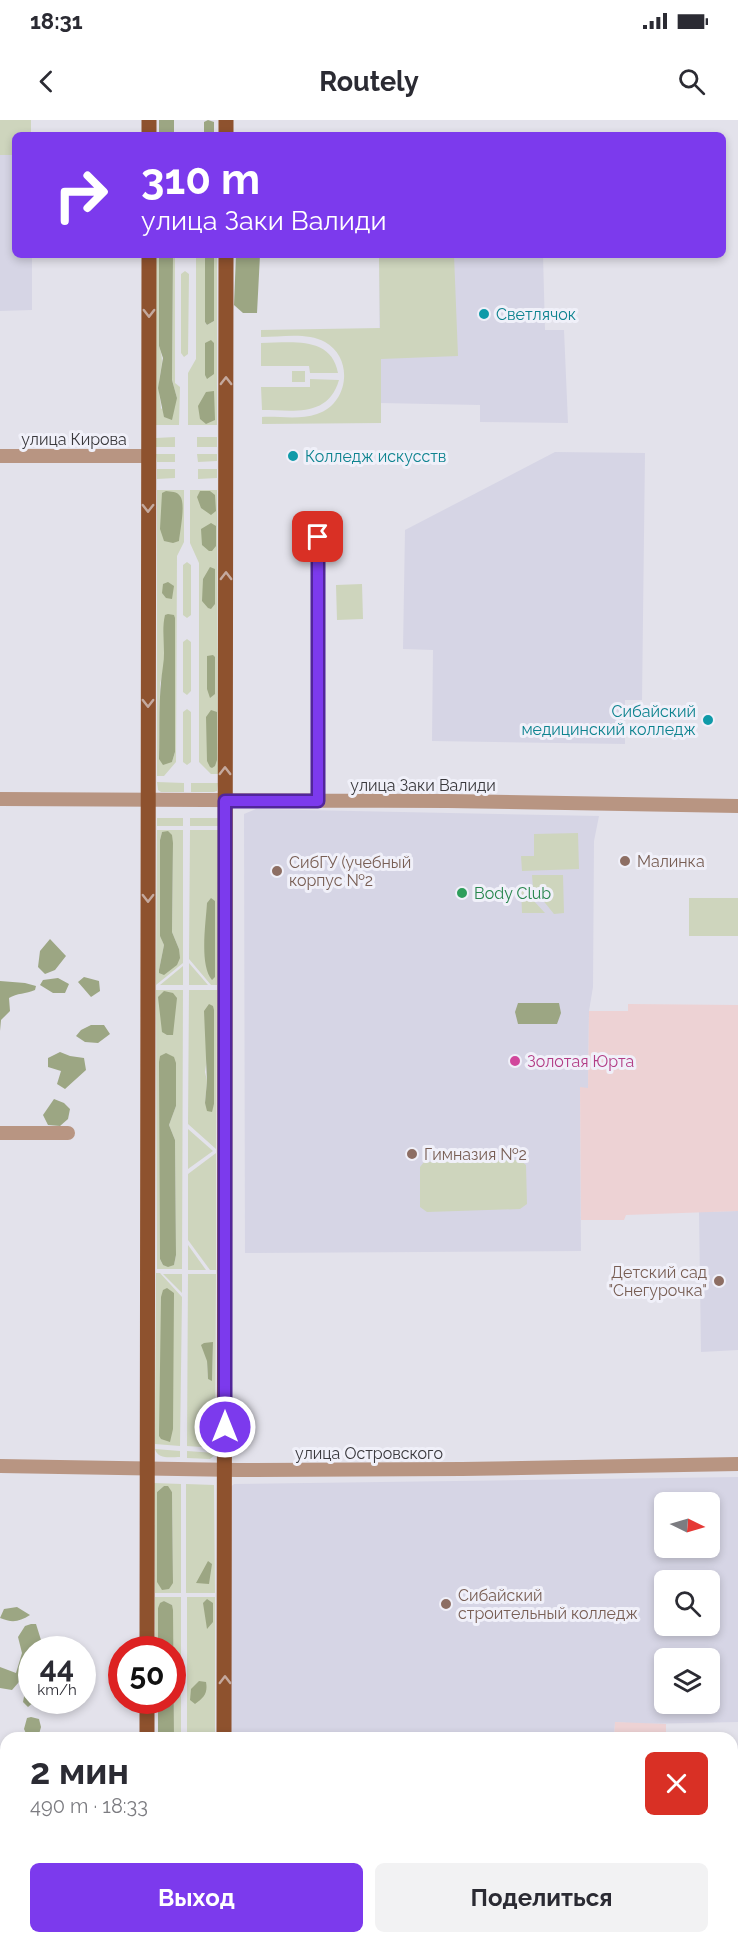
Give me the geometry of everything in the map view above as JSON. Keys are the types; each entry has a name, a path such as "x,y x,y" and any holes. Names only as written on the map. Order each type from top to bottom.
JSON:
{"main road":[{"path":"147,1636 149,258"},
{"path":"225,1732 226,258"},
{"path":"147,1714 147,1732"}],"street":[{"name":"улица Кирова","path":"0,456 148,456"},
{"path":"318,537 318,801"},
{"name":"улица Заки Валиди","path":"0,800 448,801 738,806"},
{"path":"0,1133 68,1133"},
{"name":"улица Островского","path":"0,1466 225,1470 738,1464"}],"shaded area":[{"path":"0,155 12,155 12,258 32,258 32,310 0,311"},
{"path":"379,258 543,258 545,330 564,330 568,423 480,422 480,405 380,403"},
{"path":"555,452 645,453 642,700 625,700 625,744 432,741 433,650 403,649 405,530"},
{"path":"256,809 599,816 594,841 593,987 589,1011 588,1088 580,1088 581,1251 245,1253 244,814"},
{"path":"628,1004 738,1005 738,1211 626,1215 624,1220 581,1220 580,1087 588,1088 589,1011 628,1011"},
{"name":"Детский сад \"Снегурочка\"","path":"738,1211 738,1350 701,1352 699,1212"},
{"name":"Сибайский строительный колледж","path":"738,1477 738,1722 641,1724 615,1722 614,1732 228,1732 227,1490 234,1484"},
{"path":"615,1722 666,1724 666,1732 614,1732"}],"green space":[{"path":"0,120 31,120 31,132 12,132 12,155 0,155"},
{"path":"159,120 174,120 174,132 159,132"},
{"path":"208,120 214,122 214,132 204,132 204,122"},
{"path":"156,258 159,258 161,409 177,398 172,380 173,258 175,258 175,383 180,387 179,425 156,425"},
{"path":"159,258 173,258 172,380 177,398 172,420 164,417 158,388 163,358 159,346"},
{"path":"196,258 205,258 205,322 207,325 214,321 214,258 217,258 217,425 188,425 188,373 196,359"},
{"path":"205,258 214,258 214,321 207,325 205,322"},
{"path":"236,258 260,258 257,313 243,313 234,305"},
{"path":"379,258 454,258 458,356 381,359 381,423 262,424 262,417 304,417 328,409 336,401 341,391 344,369 334,349 325,342 302,336 261,337 261,330 380,328"},
{"path":"185,271 189,274 188,354 184,357 181,353 181,274"},
{"path":"211,340 214,343 214,374 207,379 205,343"},
{"path":"296,342 318,347 327,352 334,361 338,373 310,373 309,366 261,366 261,343"},
{"path":"292,371 305,371 305,382 292,382"},
{"path":"310,379 339,380 327,401 318,406 297,411 262,410 261,387 310,387"},
{"path":"214,391 215,420 206,424 200,419 198,406 206,392"},
{"path":"175,437 175,447 156,447 156,438"},
{"path":"197,437 217,437 217,447 197,447"},
{"path":"156,454 175,454 175,462 157,462"},
{"path":"197,454 217,454 217,461 198,462"},
{"path":"157,469 175,469 175,478 157,479"},
{"path":"198,469 217,469 217,478 198,479"},
{"path":"157,490 184,490 184,542 177,556 176,762 164,776 157,776","holes":["175,618 175,752 172,762 159,759 160,684"]},
{"path":"190,490 217,490 218,774 211,774 199,762 199,563 190,543"},
{"path":"166,491 179,494 183,505 179,541 173,543 164,541 160,529 162,493"},
{"path":"200,491 210,491 215,495 216,511 211,515 201,508 197,497"},
{"path":"211,523 216,526 216,546 209,551 202,545 201,529"},
{"path":"187,562 191,565 191,615 187,618 183,615 183,565"},
{"path":"210,567 215,569 215,604 211,609 202,601 203,579"},
{"path":"168,582 174,586 172,599 166,598 162,593 163,584"},
{"path":"362,584 363,619 337,620 336,585"},
{"path":"165,615 174,615 175,618 175,752 172,762 163,765 159,759 160,701 164,660 164,621"},
{"path":"187,639 191,642 191,691 187,695 183,692 183,642"},
{"path":"207,656 215,657 215,694 210,698 207,689"},
{"path":"187,709 191,712 191,762 187,765 183,762 183,712"},
{"path":"211,710 217,712 217,760 212,768 207,761 206,717"},
{"path":"157,782 184,783 184,792 161,792 158,790"},
{"path":"191,783 218,783 217,791 191,792"},
{"path":"157,818 183,818 183,826 157,826"},
{"path":"190,818 218,818 218,826 190,826"},
{"path":"157,830 183,830 183,963 156,985","holes":["162,832 173,843 172,932 179,949 159,970 164,945 160,935 160,840"]},
{"path":"190,830 218,830 217,985 211,985 189,959"},
{"path":"168,831 172,835 173,843 172,932 180,958 177,965 164,975 159,973 164,945 160,936 160,840 162,832"},
{"path":"578,833 579,869 522,871 521,856 534,856 534,834"},
{"path":"532,875 563,875 564,913 554,914 533,888"},
{"path":"521,887 545,913 522,913"},
{"path":"211,898 215,901 215,977 212,980 204,954 207,903"},
{"path":"689,898 738,898 738,936 689,936"},
{"path":"50,939 66,956 55,970 45,974 38,967 40,951"},
{"path":"189,963 208,985 189,985"},
{"path":"183,966 183,985 160,985"},
{"path":"84,977 99,981 100,991 91,997 78,982"},
{"path":"58,978 69,984 65,993 53,993 40,985 43,980"},
{"path":"0,981 36,986 35,990 9,998 10,1011 1,1020 0,1031"},
{"path":"156,990 183,990 182,1269 157,1269","holes":["160,1056 176,1106 169,1125 175,1140 176,1255 174,1265 163,1265 160,1259"]},
{"path":"189,990 217,990 216,1149 188,1124","holes":["214,1010 214,1104 211,1112 205,1103 207,1081 205,1072"]},
{"path":"164,991 173,993 177,998 173,1035 162,1032 158,997"},
{"path":"518,1003 559,1003 561,1013 557,1024 518,1024 515,1012"},
{"path":"209,1004 214,1010 214,1104 212,1112 207,1111 205,1103 207,1081 204,1011"},
{"path":"91,1025 104,1025 110,1034 98,1043 85,1042 76,1036 81,1030"},
{"path":"60,1052 84,1058 86,1070 65,1089 57,1084 61,1071 48,1067 48,1058"},
{"path":"166,1053 174,1057 176,1063 176,1106 169,1125 175,1140 176,1255 174,1265 168,1267 163,1265 160,1259 159,1062 160,1056"},
{"path":"54,1099 64,1103 70,1109 68,1119 60,1126 48,1125 43,1115"},
{"path":"188,1129 213,1151 188,1169"},
{"path":"216,1153 216,1270 210,1270 188,1240 188,1174"},
{"path":"520,1160 526,1165 527,1204 520,1209 427,1212 420,1207 420,1167 424,1162"},
{"path":"188,1245 206,1270 188,1270"},
{"path":"156,1273 160,1273 182,1297 180,1446 155,1444"},
{"path":"163,1274 182,1274 182,1293"},
{"path":"188,1274 216,1274 215,1448 187,1446","holes":["213,1343 212,1380 208,1379 207,1361"]},
{"path":"167,1288 174,1293 173,1429 170,1442 159,1436 161,1297 163,1290"},
{"path":"213,1342 212,1381 208,1379 207,1361 201,1345"},
{"path":"155,1449 180,1451 180,1457 162,1456"},
{"path":"187,1451 215,1453 215,1455 210,1459 187,1458"},
{"path":"154,1483 181,1484 181,1593 155,1593","holes":["167,1486 172,1492 173,1583 157,1492"]},
{"path":"186,1484 214,1485 215,1593 186,1593"},
{"path":"164,1486 168,1486 172,1492 173,1583 169,1589 162,1590 157,1582 157,1492"},
{"path":"208,1561 212,1564 209,1584 196,1583"},
{"path":"155,1597 181,1597 181,1636 172,1636 172,1605 164,1601 158,1608 158,1636 155,1636"},
{"path":"187,1597 215,1597 215,1732 187,1732"},
{"path":"207,1599 213,1603 213,1622 207,1629 203,1603"},
{"path":"164,1601 172,1605 173,1636 158,1636 158,1608"},
{"path":"17,1607 30,1615 15,1621 0,1618 4,1609"},
{"path":"36,1624 40,1636 19,1636 25,1626"},
{"path":"18,1666 18,1683 12,1690 0,1688 0,1667 16,1673"},
{"path":"199,1681 206,1682 206,1692 195,1704 190,1700 191,1689"},
{"path":"158,1714 174,1714 174,1732 158,1732"},
{"path":"174,1714 181,1714 181,1732 174,1732"},
{"path":"27,1718 39,1719 40,1732 25,1732"}],"place":[{"name":"Светлячок","path":"484,314"},
{"name":"Колледж искусств","path":"293,456"},
{"name":"Сибайский медицинский колледж","path":"708,720"},
{"name":"Малинка","path":"625,861"},
{"name":"СибГУ (учебный корпус №2","path":"277,871"},
{"name":"Body Club","path":"462,893"},
{"name":"Золотая Юрта","path":"515,1061"},
{"name":"Гимназия №2","path":"412,1154"},
{"name":"Детский сад \"Снегурочка\"","path":"719,1281"},
{"name":"Сибайский строительный колледж","path":"446,1604"}],"route":[{"path":"225,1427 225,801 318,801 318,537"}]}
